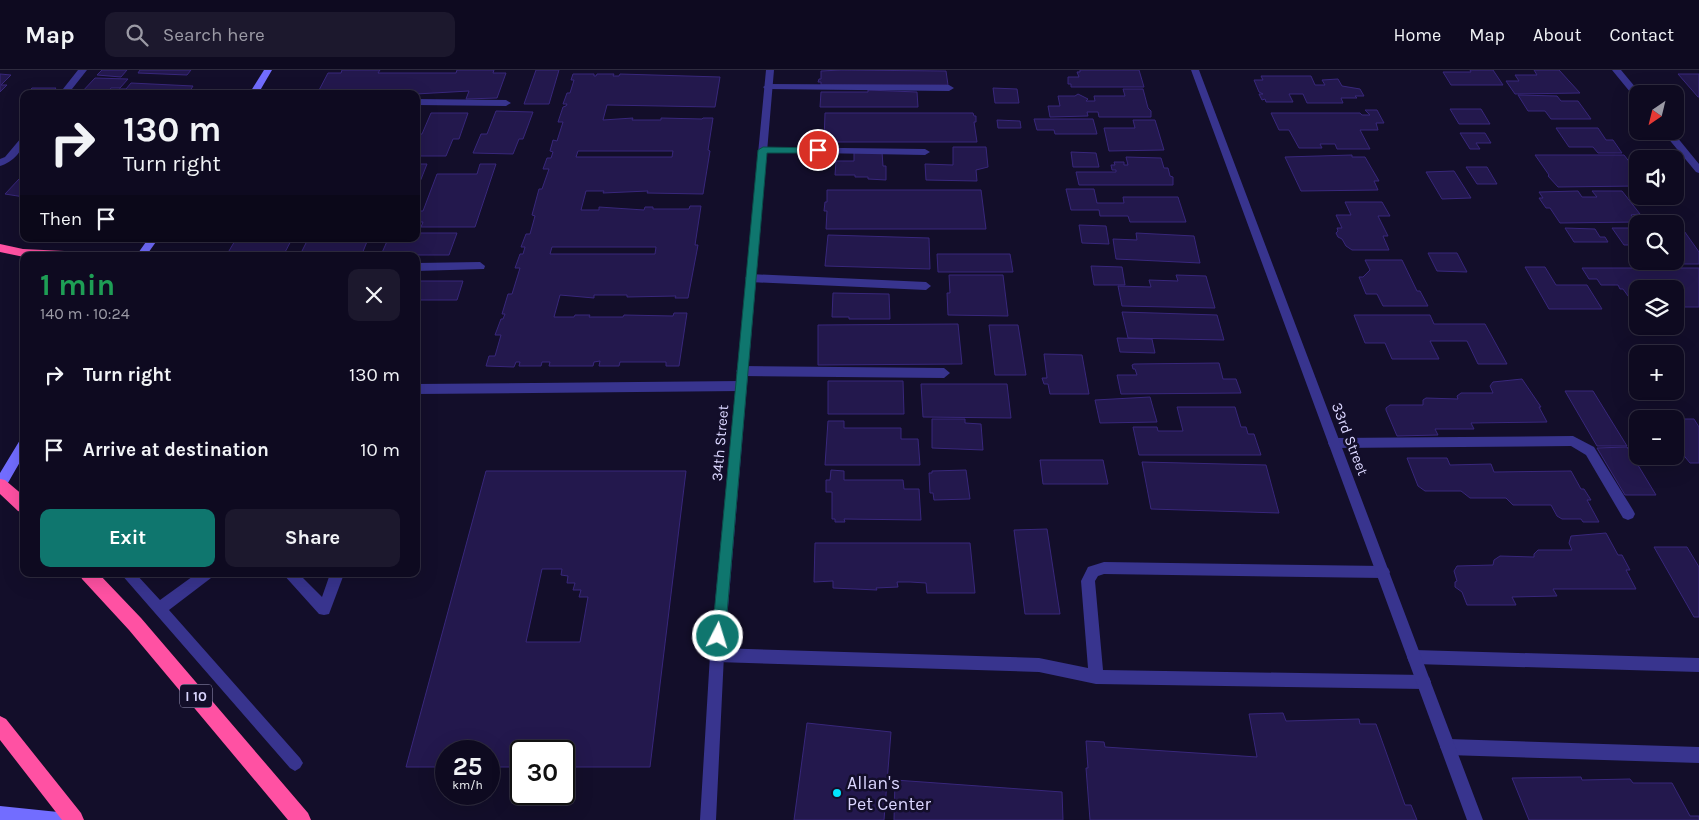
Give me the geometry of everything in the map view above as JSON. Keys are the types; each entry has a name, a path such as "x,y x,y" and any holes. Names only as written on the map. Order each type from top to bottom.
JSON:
{"highway":[{"path":"0,248 20,252"},
{"path":"0,484 20,502"},
{"name":"I 10","path":"91,577 136,624 301,820"},
{"path":"0,725 74,820"}],"main road":[{"path":"256,90 268,70"},
{"path":"0,484 20,451"},
{"path":"0,814 58,820"}],"street":[{"path":"66,90 83,70"},
{"name":"34th Street","path":"708,820 716,655 770,70"},
{"name":"33rd Street","path":"1195,70 1475,820"},
{"path":"1616,70 1629,85"},
{"path":"768,87 950,88"},
{"path":"420,102 506,103"},
{"path":"1674,140 1699,170"},
{"path":"0,163 8,159 20,145"},
{"path":"763,150 924,152"},
{"path":"420,267 480,266"},
{"path":"750,278 926,286"},
{"path":"742,371 944,373"},
{"path":"420,388 741,386"},
{"path":"1334,443 1573,441 1590,450 1628,514"},
{"path":"1096,677 1088,581 1093,571 1104,568 1383,572"},
{"path":"131,577 295,764"},
{"path":"159,609 202,577"},
{"path":"293,577 324,609 337,577"},
{"path":"716,655 1039,665 1096,677 1424,682"},
{"path":"1414,657 1699,665"},
{"path":"1448,747 1699,755"}],"building":[{"path":"102,70 127,70 121,77 97,75"},
{"path":"140,70 191,70 187,75 138,73"},
{"path":"342,70 380,70 378,73 456,73 457,70 494,70 493,73 506,73 497,98 466,99 469,91 420,94 420,90 319,90 328,73 341,73"},
{"path":"536,70 559,70 549,104 524,104"},
{"path":"1080,70 1139,70 1144,87 1071,87 1071,84 1068,84 1068,77 1079,77 1077,72 1080,72"},
{"path":"1470,70 1493,70 1503,85 1451,85 1443,72 1471,72"},
{"path":"1534,70 1559,70 1580,93 1515,94 1506,81 1519,81 1515,75 1537,75"},
{"path":"821,71 946,71 948,85 821,85 821,82 818,82 821,79"},
{"path":"0,74 11,75 1,85 7,85 0,92"},
{"path":"573,74 594,74 594,76 597,74 614,74 613,76 619,76 620,74 720,77 715,107 607,105 603,120 713,118 703,194 647,193 648,191 603,193 604,191 586,191 581,210 599,210 599,207 644,210 645,207 653,207 653,209 689,209 690,206 701,206 695,245 698,245 688,298 675,298 676,296 627,297 627,295 594,295 594,298 560,295 554,317 574,317 575,315 590,315 589,317 623,317 624,315 673,316 674,313 687,313 679,366 666,366 666,362 620,362 619,366 599,366 600,361 594,362 593,366 549,366 550,362 542,362 541,366 519,366 520,362 516,362 514,367 486,366 489,356 495,356 501,335 495,335 505,314 502,314 508,294 512,294 520,268 515,268 520,254 523,254 525,247 521,247 526,234 530,234 535,216 532,215 539,189 542,189 549,169 543,169 547,158 551,158 553,152 550,151 553,140 557,141 563,122 558,122 563,107 567,104 563,104 567,93 570,93 574,80 571,80","holes":["578,151 673,151 672,157 576,157","552,247 656,247 655,254 550,254"]},
{"path":"1678,74 1699,74 1699,97 1698,97"},
{"path":"1261,76 1311,76 1315,85 1325,85 1322,80 1338,79 1342,86 1360,89 1364,96 1341,98 1343,103 1307,103 1303,94 1289,94 1293,102 1266,102 1265,99 1262,100 1259,94 1263,94 1259,92 1254,80 1263,80"},
{"path":"95,78 128,79 120,88 84,90"},
{"path":"131,83 193,86 190,90 118,90 126,89"},
{"path":"32,88 56,88 54,90 30,90"},
{"path":"993,88 1017,89 1019,103 995,103"},
{"path":"1123,89 1143,89 1148,108 1151,111 1151,117 1099,117 1098,112 1087,112 1088,116 1050,117 1048,106 1060,106 1058,96 1075,96 1078,94 1088,99 1086,101 1095,101 1094,96 1125,96"},
{"path":"868,90 917,92 918,107 820,107 821,92 868,92"},
{"path":"1518,95 1557,96 1561,101 1578,101 1591,119 1551,119 1545,111 1528,111"},
{"path":"1450,109 1481,109 1490,124 1459,124"},
{"path":"1365,110 1377,110 1384,123 1376,123 1378,130 1360,130 1370,149 1337,149 1335,144 1320,144 1322,148 1299,148 1289,130 1279,130 1271,113 1360,113 1362,115 1370,115"},
{"path":"496,111 533,112 523,139 519,139 513,154 473,153 481,134 487,134"},
{"path":"431,113 468,113 459,139 453,139 446,156 420,156 420,134 422,134"},
{"path":"825,113 973,113 976,116 976,122 974,122 977,142 824,142"},
{"path":"1034,119 1093,119 1097,134 1055,134 1054,130 1037,130"},
{"path":"997,120 1020,121 1021,128 998,128"},
{"path":"1133,120 1155,120 1164,150 1109,151 1104,128 1135,128"},
{"path":"1556,128 1598,128 1606,140 1613,140 1622,153 1598,153 1593,147 1569,147"},
{"path":"1460,133 1485,133 1491,143 1476,143 1480,149 1470,149"},
{"path":"953,147 986,147 988,167 976,170 977,181 926,180 925,164 953,165"},
{"path":"854,152 882,152 883,166 886,166 886,180 855,177 855,175 835,175 836,161 854,161"},
{"path":"1071,152 1096,153 1099,167 1073,167"},
{"path":"1352,155 1352,157 1365,157 1379,181 1374,181 1378,190 1301,191 1285,157"},
{"path":"1535,155 1624,155 1629,161 1629,186 1558,187"},
{"path":"1126,157 1161,158 1164,168 1168,168 1170,176 1173,177 1173,185 1079,185 1076,172 1116,172 1116,170 1112,170 1111,165 1115,165 1114,162 1124,162 1124,165 1128,165"},
{"path":"420,164 427,164 420,182"},
{"path":"480,164 496,164 475,227 421,227 423,222 420,222 420,211 423,211 437,174 477,174"},
{"path":"1466,167 1487,167 1497,184 1477,184"},
{"path":"1454,171 1471,198 1442,199 1426,172"},
{"path":"19,179 20,179 20,196 5,194"},
{"path":"1066,189 1094,189 1097,203 1124,203 1123,197 1178,197 1186,222 1130,222 1128,216 1100,216 1099,210 1071,210"},
{"path":"827,190 981,190 986,229 826,229 827,211 824,211 825,202 827,202"},
{"path":"1578,191 1582,197 1597,197 1592,191 1622,191 1629,200 1629,205 1633,205 1640,214 1629,215 1629,222 1560,223 1550,208 1546,208 1539,198 1543,198 1539,192"},
{"path":"1345,202 1382,202 1390,216 1378,216 1388,236 1383,236 1389,250 1352,250 1346,246 1336,233 1338,231 1337,228 1342,228 1336,215 1351,215"},
{"path":"1079,225 1106,226 1109,244 1082,243"},
{"path":"1565,228 1595,229 1600,237 1605,237 1608,242 1574,242"},
{"path":"1612,228 1629,228 1629,245 1624,245"},
{"path":"1684,231 1699,252 1699,264 1684,264"},
{"path":"420,233 457,233 449,255 420,255 420,252 382,252 387,242 420,242"},
{"path":"1136,233 1194,236 1200,263 1116,259 1113,239 1137,240"},
{"path":"828,235 929,238 930,269 825,266"},
{"path":"234,242 290,242 285,252 228,252"},
{"path":"306,242 367,242 363,252 302,252"},
{"path":"1428,253 1457,253 1467,272 1437,271"},
{"path":"937,254 1010,254 1013,272 938,272"},
{"path":"1365,260 1402,260 1417,291 1420,291 1428,306 1383,306 1377,294 1366,294 1359,277 1363,277 1370,270"},
{"path":"1091,266 1122,267 1125,285 1094,285"},
{"path":"1525,267 1545,267 1556,285 1587,285 1602,309 1549,309"},
{"path":"1582,268 1684,270 1684,268 1699,268 1699,307 1684,307 1684,280 1629,280 1629,297 1618,285 1601,285 1597,279 1589,279"},
{"path":"949,275 1003,275 1008,316 948,315 947,293 950,293"},
{"path":"1176,275 1206,276 1215,308 1122,306 1118,286 1151,287 1149,280 1178,281"},
{"path":"420,281 463,281 457,300 420,300"},
{"path":"833,293 889,294 890,319 832,317"},
{"path":"1122,312 1217,315 1224,340 1128,338"},
{"path":"1354,315 1430,315 1434,324 1485,324 1507,364 1478,364 1467,341 1430,341 1439,359 1392,359 1385,343 1365,343"},
{"path":"958,324 962,364 818,365 818,325"},
{"path":"989,325 1018,325 1026,375 995,375"},
{"path":"1117,338 1152,339 1155,353 1120,352"},
{"path":"1044,354 1082,355 1089,394 1050,394 1048,384 1044,384 1042,378 1047,378"},
{"path":"1219,363 1223,379 1236,379 1241,393 1121,394 1117,375 1137,375 1135,369 1133,369 1132,365 1134,364"},
{"path":"1522,379 1541,407 1539,407 1547,422 1471,423 1474,429 1435,429 1438,435 1397,436 1386,410 1390,405 1423,405 1423,400 1426,398 1458,399 1457,396 1461,393 1493,393 1490,386 1493,382"},
{"path":"828,381 903,381 904,414 828,414"},
{"path":"921,384 1007,384 1011,418 923,417"},
{"path":"1565,391 1593,391 1627,446 1597,446"},
{"path":"1150,397 1157,422 1100,423 1095,400"},
{"path":"1177,407 1235,407 1241,427 1246,427 1248,434 1254,434 1261,455 1139,455 1133,427 1157,427 1158,431 1183,431"},
{"path":"932,419 965,419 965,423 981,424 983,450 932,448"},
{"path":"1684,419 1694,419 1699,427 1699,463 1690,463 1684,456"},
{"path":"828,421 844,421 844,428 901,428 901,439 918,439 920,465 825,465"},
{"path":"1627,447 1629,450 1629,465 1638,465 1656,495 1625,495 1597,448"},
{"path":"1407,458 1447,458 1450,465 1491,464 1494,472 1571,471 1581,489 1584,489 1591,500 1587,500 1599,522 1583,522 1581,519 1562,519 1557,516 1551,505 1513,505 1506,498 1470,498 1461,491 1425,491 1418,486"},
{"path":"1040,460 1103,460 1108,484 1043,484"},
{"path":"1142,462 1266,465 1279,513 1151,509"},
{"path":"831,470 844,471 844,480 903,480 904,489 919,489 921,520 844,519 845,522 835,522 835,519 832,519 832,492 826,492 826,480 830,480"},
{"path":"966,470 970,499 934,500 933,493 930,493 929,473 932,473 932,471"},
{"path":"486,471 686,471 650,767 575,767 575,740 510,740 510,767 500,767 500,740 435,740 435,767 406,767","holes":["542,569 562,569 561,575 568,576 567,583 575,583 573,590 581,590 579,597 588,597 580,642 526,642"]},
{"path":"1047,529 1060,614 1025,614 1014,530"},
{"path":"1606,533 1618,555 1622,555 1630,570 1626,570 1636,589 1553,589 1557,596 1512,597 1516,605 1467,605 1462,592 1455,587 1455,582 1457,581 1454,571 1457,566 1493,565 1494,560 1500,556 1534,557 1538,550 1572,550 1569,543 1571,536"},
{"path":"815,543 970,543 975,593 927,593 926,583 910,582 897,582 898,587 876,588 877,590 833,588 833,581 814,582"},
{"path":"1654,547 1687,547 1699,567 1699,617 1694,617"},
{"path":"1283,713 1286,721 1359,719 1360,724 1376,724 1405,805 1411,805 1417,820 1090,820 1086,741 1104,742 1105,747 1257,757 1249,714"},
{"path":"807,723 891,732 884,820 794,820"},
{"path":"1581,777 1582,780 1630,779 1633,783 1672,783 1690,816 1699,816 1699,820 1529,820 1512,778"},
{"path":"895,780 1062,792 1063,820 894,820"}],"place":[{"name":"Allan's Pet Center","path":"837,793"}],"route":[{"path":"718,636 763,150 818,150"}]}
